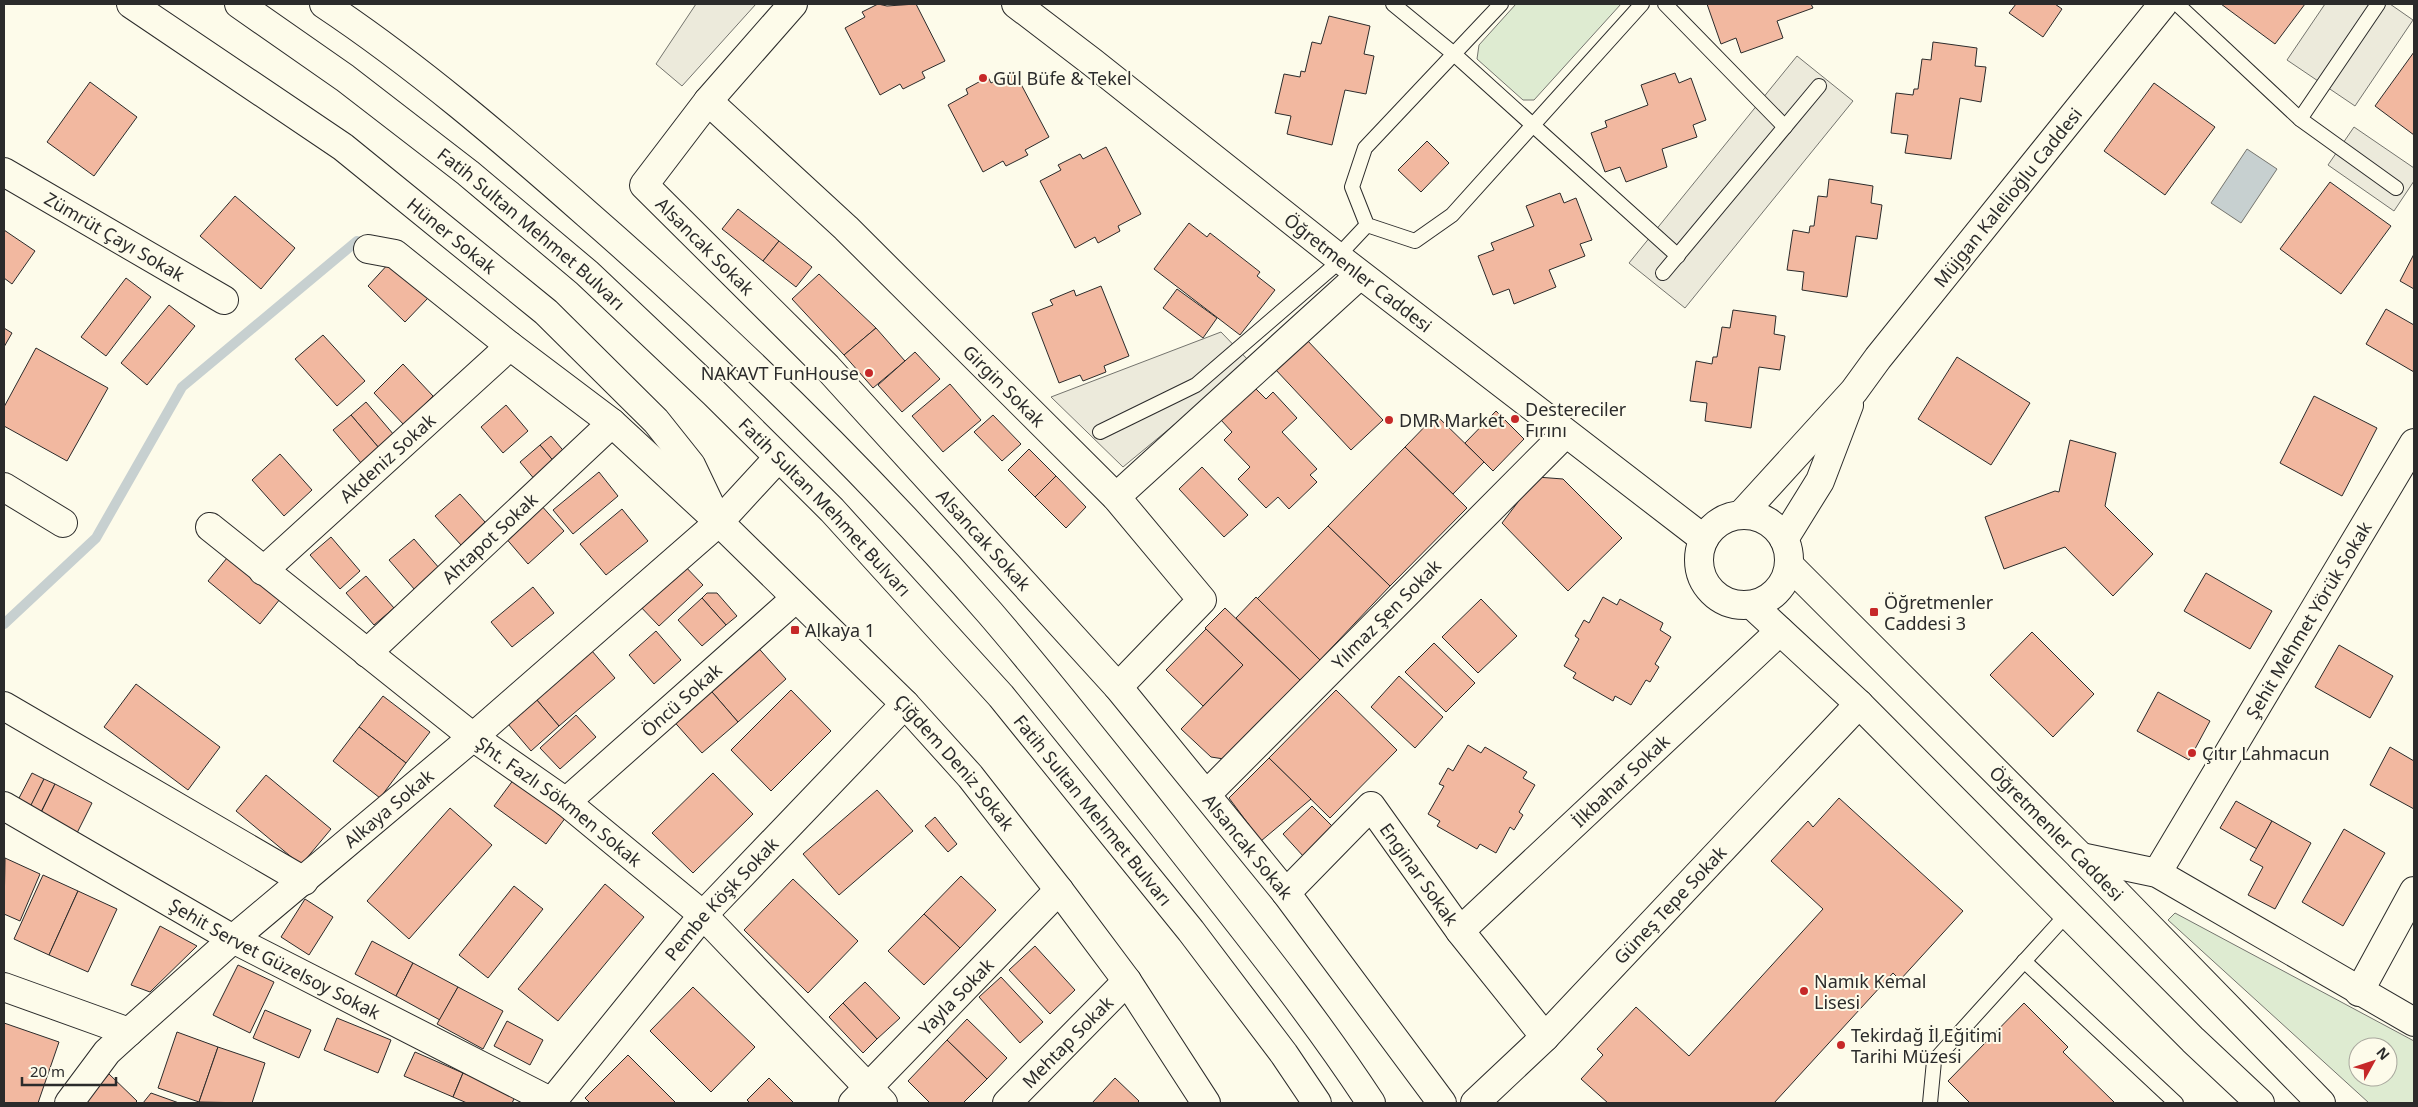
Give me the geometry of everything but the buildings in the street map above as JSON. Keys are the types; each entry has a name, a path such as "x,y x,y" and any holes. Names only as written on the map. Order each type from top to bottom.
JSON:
{"street":[{"name":"Hüner Sokak","path":"131,4 343,148 546,312 656,421 691,465 719,522"},
{"name":"Fatih Sultan Mehmet Bulvarı","path":"239,4 345,78 468,173 587,273 714,393 832,510 1001,696 1191,931 1284,1054 1317,1103"},
{"path":"324,4 378,40 515,152 653,272 789,403 888,504 989,612 1086,728 1285,980 1371,1103"},
{"name":"Alsancak Sokak","path":"793,4 708,102 644,185 827,367 1118,687 1286,893 1442,1103"},
{"name":"Öğretmenler Caddesi","path":"1016,4 1346,264 1704,539"},
{"name":"Müjgan Kalelioğlu Caddesi","path":"1741,515 1854,391 1878,358 2163,4"},
{"name":"Girgin Sokak","path":"708,102 846,228 1116,497 1202,600 1118,687"},
{"name":"Zümrüt Çayı Sokak","path":"4,172 224,300"},
{"name":"Çiğdem Deniz Sokak","path":"368,249 395,254 510,346 612,423 719,522 905,704 970,776 1127,981 1201,1101"},
{"path":"1116,497 1346,264"},
{"name":"Akdeniz Sokak","path":"263,571 510,346"},
{"name":"Müjgan Kalelioğlu Caddesi","path":"1786,552 1820,481 1854,391"},
{"name":"Ahtapot Sokak","path":"367,653 612,423"},
{"name":"Yılmaz Şen Sokak","path":"1207,794 1565,434"},
{"name":"Şehit Mehmet Yörük Sokak","path":"2157,873 2414,443"},
{"path":"719,522 778,458"},
{"path":"4,487 63,523"},
{"path":"1741,515 1754,516 1766,521 1786,552 1785,578 1777,591 1766,600 1752,605 1738,605 1724,601 1708,586 1699,567 1704,539 1720,523 1741,515"},
{"name":"Alkaya Sokak","path":"69,1103 107,1052 128,1032 233,939 473,737 719,522"},
{"name":"Şht. Fazlı Sökmen Sokak","path":"210,527 473,737 566,802 702,915 868,1098"},
{"name":"Öğretmenler Caddesi","path":"1786,552 2321,1103"},
{"name":"Öncü Sokak","path":"566,802 796,598"},
{"path":"1752,605 1859,704 2193,1040 2260,1103"},
{"name":"İlkbahar Sokak","path":"1460,931 1780,631"},
{"name":"Pembe Köşk Sokak","path":"551,1103 702,915 905,704"},
{"name":"Güneş Tepe Sokak","path":"1476,1103 1545,1037 1859,704"},
{"path":"4,706 304,881"},
{"name":"Şehit Servet Güzelsoy Sokak","path":"4,806 233,939 551,1103"},
{"name":"Enginar Sokak","path":"1286,893 1371,806 1460,931 1545,1037"},
{"path":"2081,857 2157,873 2359,992 2414,1022"},
{"name":"Yayla Sokak","path":"868,1098 1059,890"},
{"path":"2359,992 2414,891"},
{"name":"Mehtap Sokak","path":"1007,1103 1127,981"},
{"path":"4,987 128,1032"}],"lane":[{"path":"1393,4 1534,124 1678,256"},
{"path":"1100,432 1196,384 1346,264 1367,225 1352,187 1365,148 1501,4"},
{"path":"1367,225 1415,241 1452,215 1642,4"},
{"path":"1665,4 1785,127"},
{"path":"2177,4 2300,119 2396,188"},
{"path":"2300,119 2378,4"},
{"path":"1663,273 1818,86"},
{"path":"1930,1103 1934,1061 2067,914"},
{"path":"2024,961 2176,1103"}],"green space":[{"path":"1516,4 1621,4 1534,100 1523,100 1477,59 1479,45"},
{"path":"2175,913 2414,1041 2414,1103 2369,1103 2351,1087 2398,1087 2398,1037 2348,1037 2348,1084 2168,920"}],"shaded area":[{"path":"696,4 756,4 682,86 656,64"},
{"path":"2325,4 2390,4 2413,20 2355,106 2287,60"},
{"path":"1797,56 1853,101 1685,308 1629,263"},
{"path":"2354,127 2414,168 2414,181 2394,211 2328,165"},
{"path":"2247,149 2277,169 2241,223 2211,203"},
{"path":"1221,332 1250,362 1123,467 1051,397"}],"waterway":[{"path":"4,624 96,538 182,387 357,241"}],"place":[{"name":"Gül Büfe & Tekel","path":"983,78"},
{"name":"NAKAVT FunHouse","path":"869,373"},
{"name":"Destereciler Fırını","path":"1515,419"},
{"name":"DMR Market","path":"1389,420"},
{"name":"Öğretmenler Caddesi 3","path":"1874,612"},
{"name":"Alkaya 1","path":"795,630"},
{"name":"Çıtır Lahmacun","path":"2192,753"},
{"name":"Namık Kemal Lisesi","path":"1804,991"},
{"name":"Tekirdağ İl Eğitimi Tarihi Müzesi","path":"1841,1045"}]}
